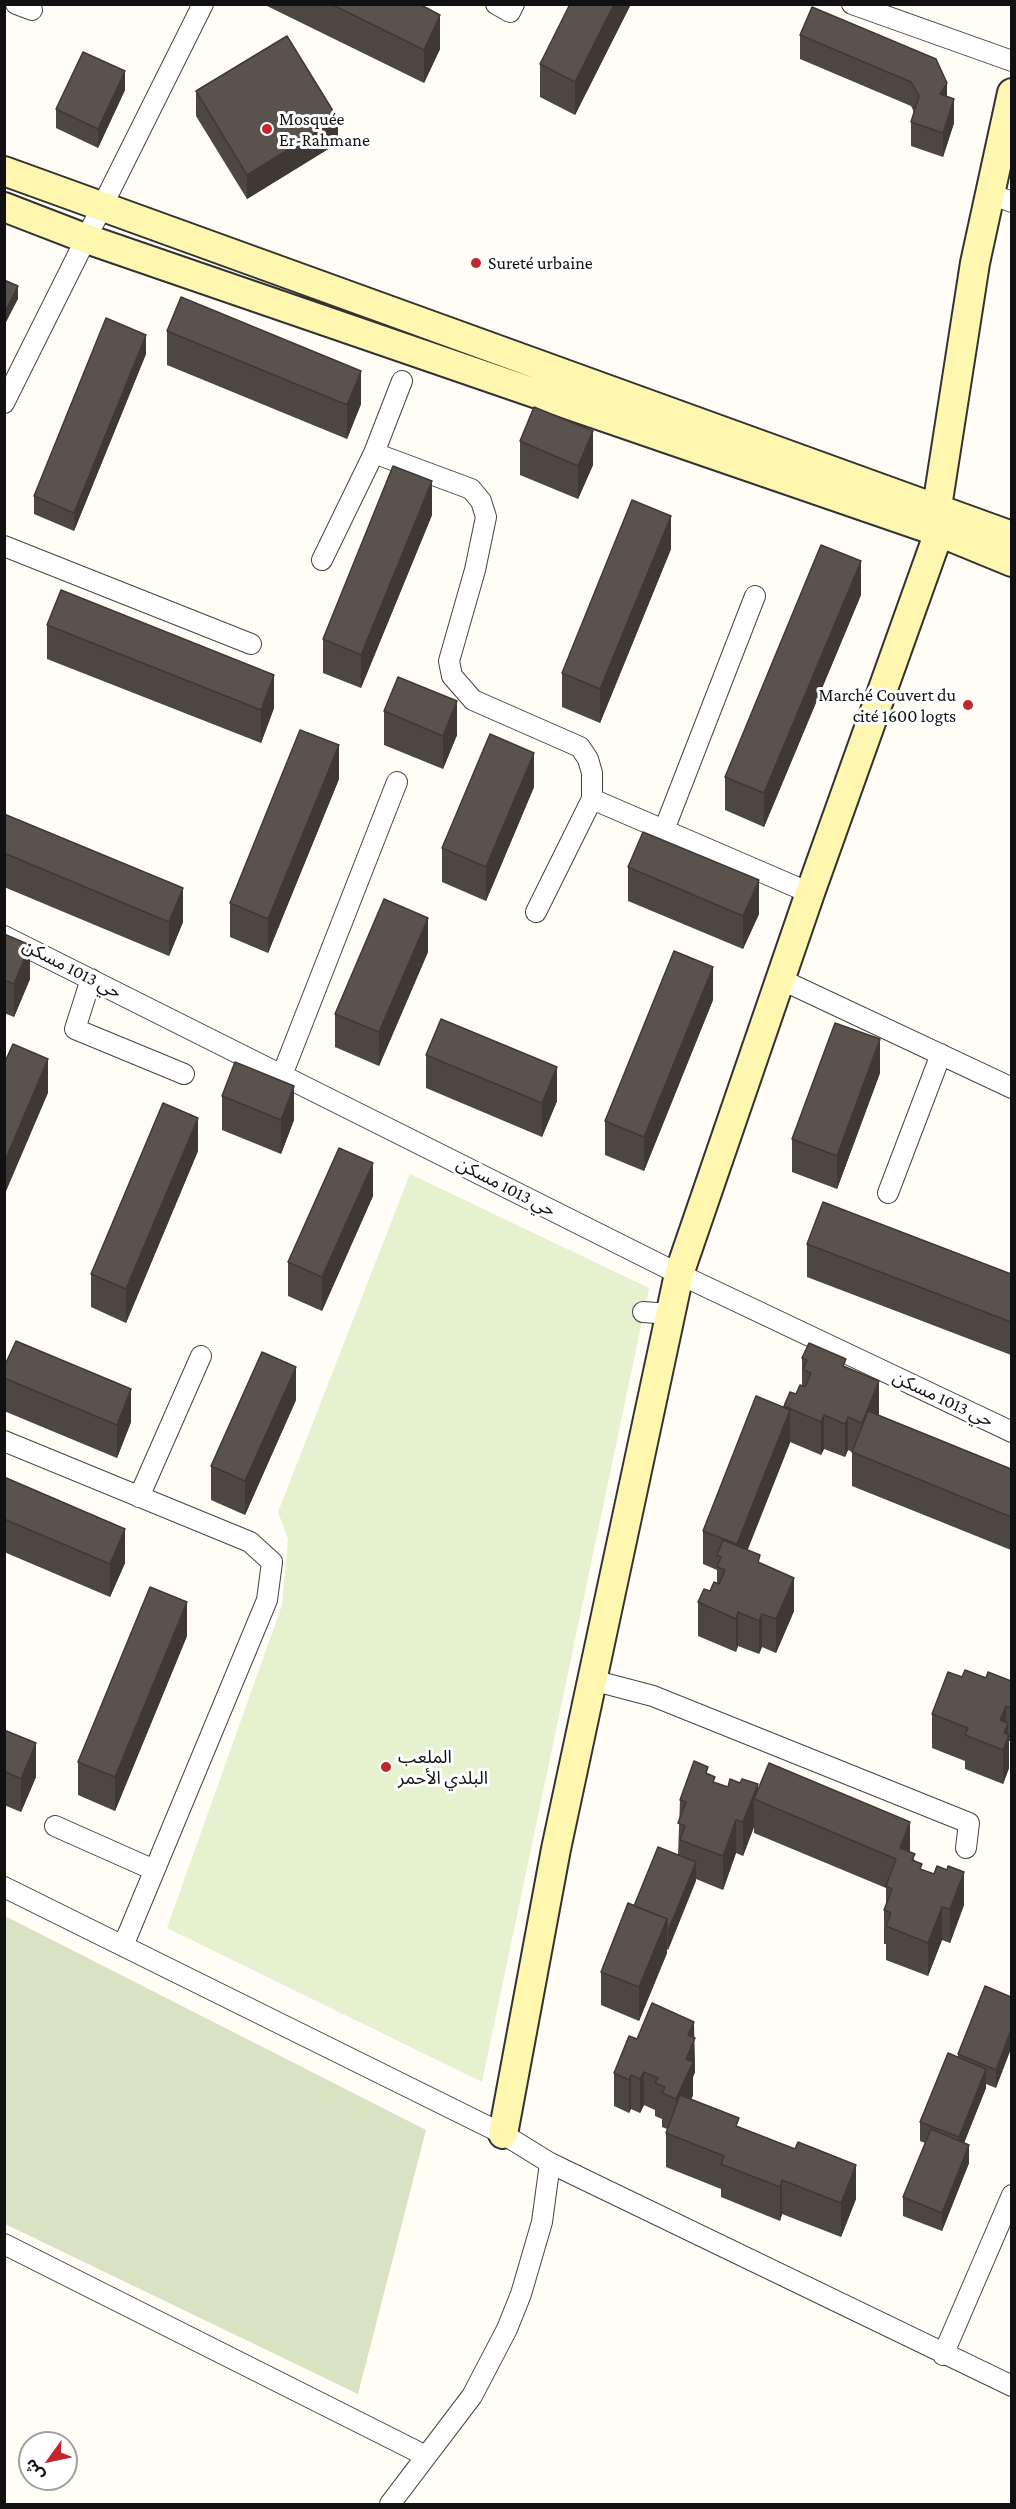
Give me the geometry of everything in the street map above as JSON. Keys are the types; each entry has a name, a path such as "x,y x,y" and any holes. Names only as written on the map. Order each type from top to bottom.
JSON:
{"main road":[{"path":"503,2134 556,1849 592,1680 657,1313 679,1274 938,520 975,264 1001,198 1011,93"},
{"path":"4,171 938,520 1011,562"},
{"path":"4,207 87,239 938,520 1011,536"}],"street":[{"path":"4,403 11,374 87,239 203,4"},
{"path":"496,4 510,12 513,4"},
{"path":"852,4 1011,61"},
{"path":"322,561 374,453 402,381"},
{"path":"374,453 471,489 481,501 486,517 476,570 449,661 452,676 473,700 580,747 588,759 592,773 592,799 536,912"},
{"path":"4,546 251,644"},
{"path":"664,830 755,596"},
{"path":"282,1075 398,782"},
{"path":"592,799 810,893"},
{"name":"حي 1013 مسكن","path":"4,936 679,1274 1011,1432"},
{"path":"92,979 75,1029 184,1074"},
{"path":"780,979 1011,1088"},
{"path":"888,1193 941,1054"},
{"path":"139,1497 201,1356"},
{"path":"4,1441 250,1542 272,1562 267,1600 123,1946"},
{"path":"592,1680 653,1696 969,1823 966,1848"},
{"path":"55,1826 154,1870"},
{"path":"4,1887 503,2134 550,2163 1011,2386"},
{"path":"390,2505 472,2396 507,2329 521,2294 542,2222 550,2163"},
{"path":"943,2355 1011,2195"},
{"path":"4,2244 426,2456"}],"green space":[{"name":"الملعب البلدي الأحمر","path":"410,1174 649,1288 482,2082 167,1928 282,1605 288,1539 278,1512"},
{"path":"5,1916 426,2130 358,2394 5,2224"}],"building":[{"path":"331,4 419,4 440,15 424,50"},
{"path":"570,4 614,4 575,82 540,64"},
{"path":"812,7 936,59 947,83 940,94 954,99 943,133 911,122 919,96 911,82 800,35"},
{"name":"Mosquée Er-Rahmane","path":"287,36 338,119 247,175 196,91"},
{"path":"83,52 125,71 98,129 56,109"},
{"path":"4,280 18,286 4,314"},
{"path":"181,297 361,371 347,405 167,331"},
{"path":"106,318 146,335 74,513 34,496"},
{"path":"534,407 593,431 578,466 520,441"},
{"path":"393,466 432,481 361,655 323,639"},
{"path":"632,500 671,516 600,689 562,673"},
{"path":"821,545 861,561 764,793 725,777"},
{"path":"61,590 274,675 261,710 47,625"},
{"path":"398,677 457,701 443,736 384,711"},
{"path":"300,730 339,745 268,919 230,903"},
{"path":"490,734 534,753 486,867 442,848"},
{"path":"4,814 183,888 169,922 4,853"},
{"path":"643,832 759,880 743,916 628,867"},
{"path":"384,899 428,918 379,1032 335,1014"},
{"path":"4,934 30,945 14,984 4,980"},
{"path":"674,951 713,967 644,1137 605,1121"},
{"path":"441,1019 557,1067 542,1103 426,1055"},
{"path":"835,1023 880,1039 837,1156 792,1139"},
{"path":"13,1044 48,1059 4,1163 4,1064"},
{"path":"235,1062 294,1086 281,1120 222,1096"},
{"path":"163,1103 198,1118 126,1289 91,1274"},
{"path":"339,1148 373,1163 322,1277 288,1262"},
{"path":"823,1202 1011,1274 1011,1322 807,1244"},
{"path":"16,1341 131,1389 117,1425 4,1378 4,1367"},
{"path":"809,1343 846,1359 843,1366 879,1381 862,1423 848,1417 845,1424 824,1415 821,1422 784,1406 790,1392 796,1394 800,1385 805,1387 811,1373 803,1370 807,1360 802,1358"},
{"path":"262,1352 296,1367 245,1481 211,1466"},
{"path":"756,1396 790,1410 737,1544 703,1531"},
{"path":"868,1411 1011,1469 1011,1517 852,1452"},
{"path":"4,1477 125,1529 110,1564 4,1519"},
{"path":"723,1540 760,1555 758,1562 794,1578 776,1619 762,1614 759,1621 738,1612 736,1619 698,1602 704,1589 710,1591 714,1582 719,1584 725,1570 717,1567 721,1557 717,1555"},
{"path":"150,1587 187,1602 115,1777 78,1762"},
{"path":"965,1670 986,1678 988,1672 1011,1681 1011,1708 1006,1706 1000,1720 1008,1723 1004,1733 1009,1735 1003,1750 965,1735 968,1728 932,1714 948,1672 962,1677"},
{"path":"4,1730 36,1743 21,1779 4,1771"},
{"path":"694,1761 708,1767 706,1773 715,1777 713,1782 728,1787 730,1779 740,1783 742,1779 758,1784 743,1822 736,1820 723,1856 680,1840 685,1826 678,1823 686,1802 680,1800"},
{"path":"769,1763 910,1822 900,1848 915,1854 912,1860 922,1864 920,1869 934,1874 937,1866 947,1870 948,1866 964,1872 950,1909 942,1907 928,1943 886,1926 891,1913 884,1910 892,1889 886,1886 896,1859 754,1799"},
{"path":"658,1847 696,1862 668,1931 667,1919 634,1906"},
{"path":"628,1903 667,1919 639,1987 601,1972"},
{"path":"985,1986 1011,1997 1011,2030 996,2070 958,2054"},
{"path":"652,2003 694,2022 688,2035 695,2038 686,2059 693,2062 676,2099 662,2093 665,2087 655,2083 658,2078 644,2072 640,2079 631,2075 629,2080 614,2073 629,2036 637,2039"},
{"path":"948,2053 986,2069 959,2137 920,2122"},
{"path":"680,2095 739,2118 736,2126 795,2149 798,2142 856,2165 841,2203 782,2180 780,2187 721,2164 724,2156 666,2133"},
{"path":"931,2129 969,2145 942,2213 903,2197"}],"place":[{"name":"Mosquée Er-Rahmane","path":"267,129"},
{"name":"Sureté urbaine","path":"476,263"},
{"name":"Marché Couvert du cité 1600 logts","path":"968,705"},
{"name":"الملعب البلدي الأحمر","path":"386,1767"}]}
